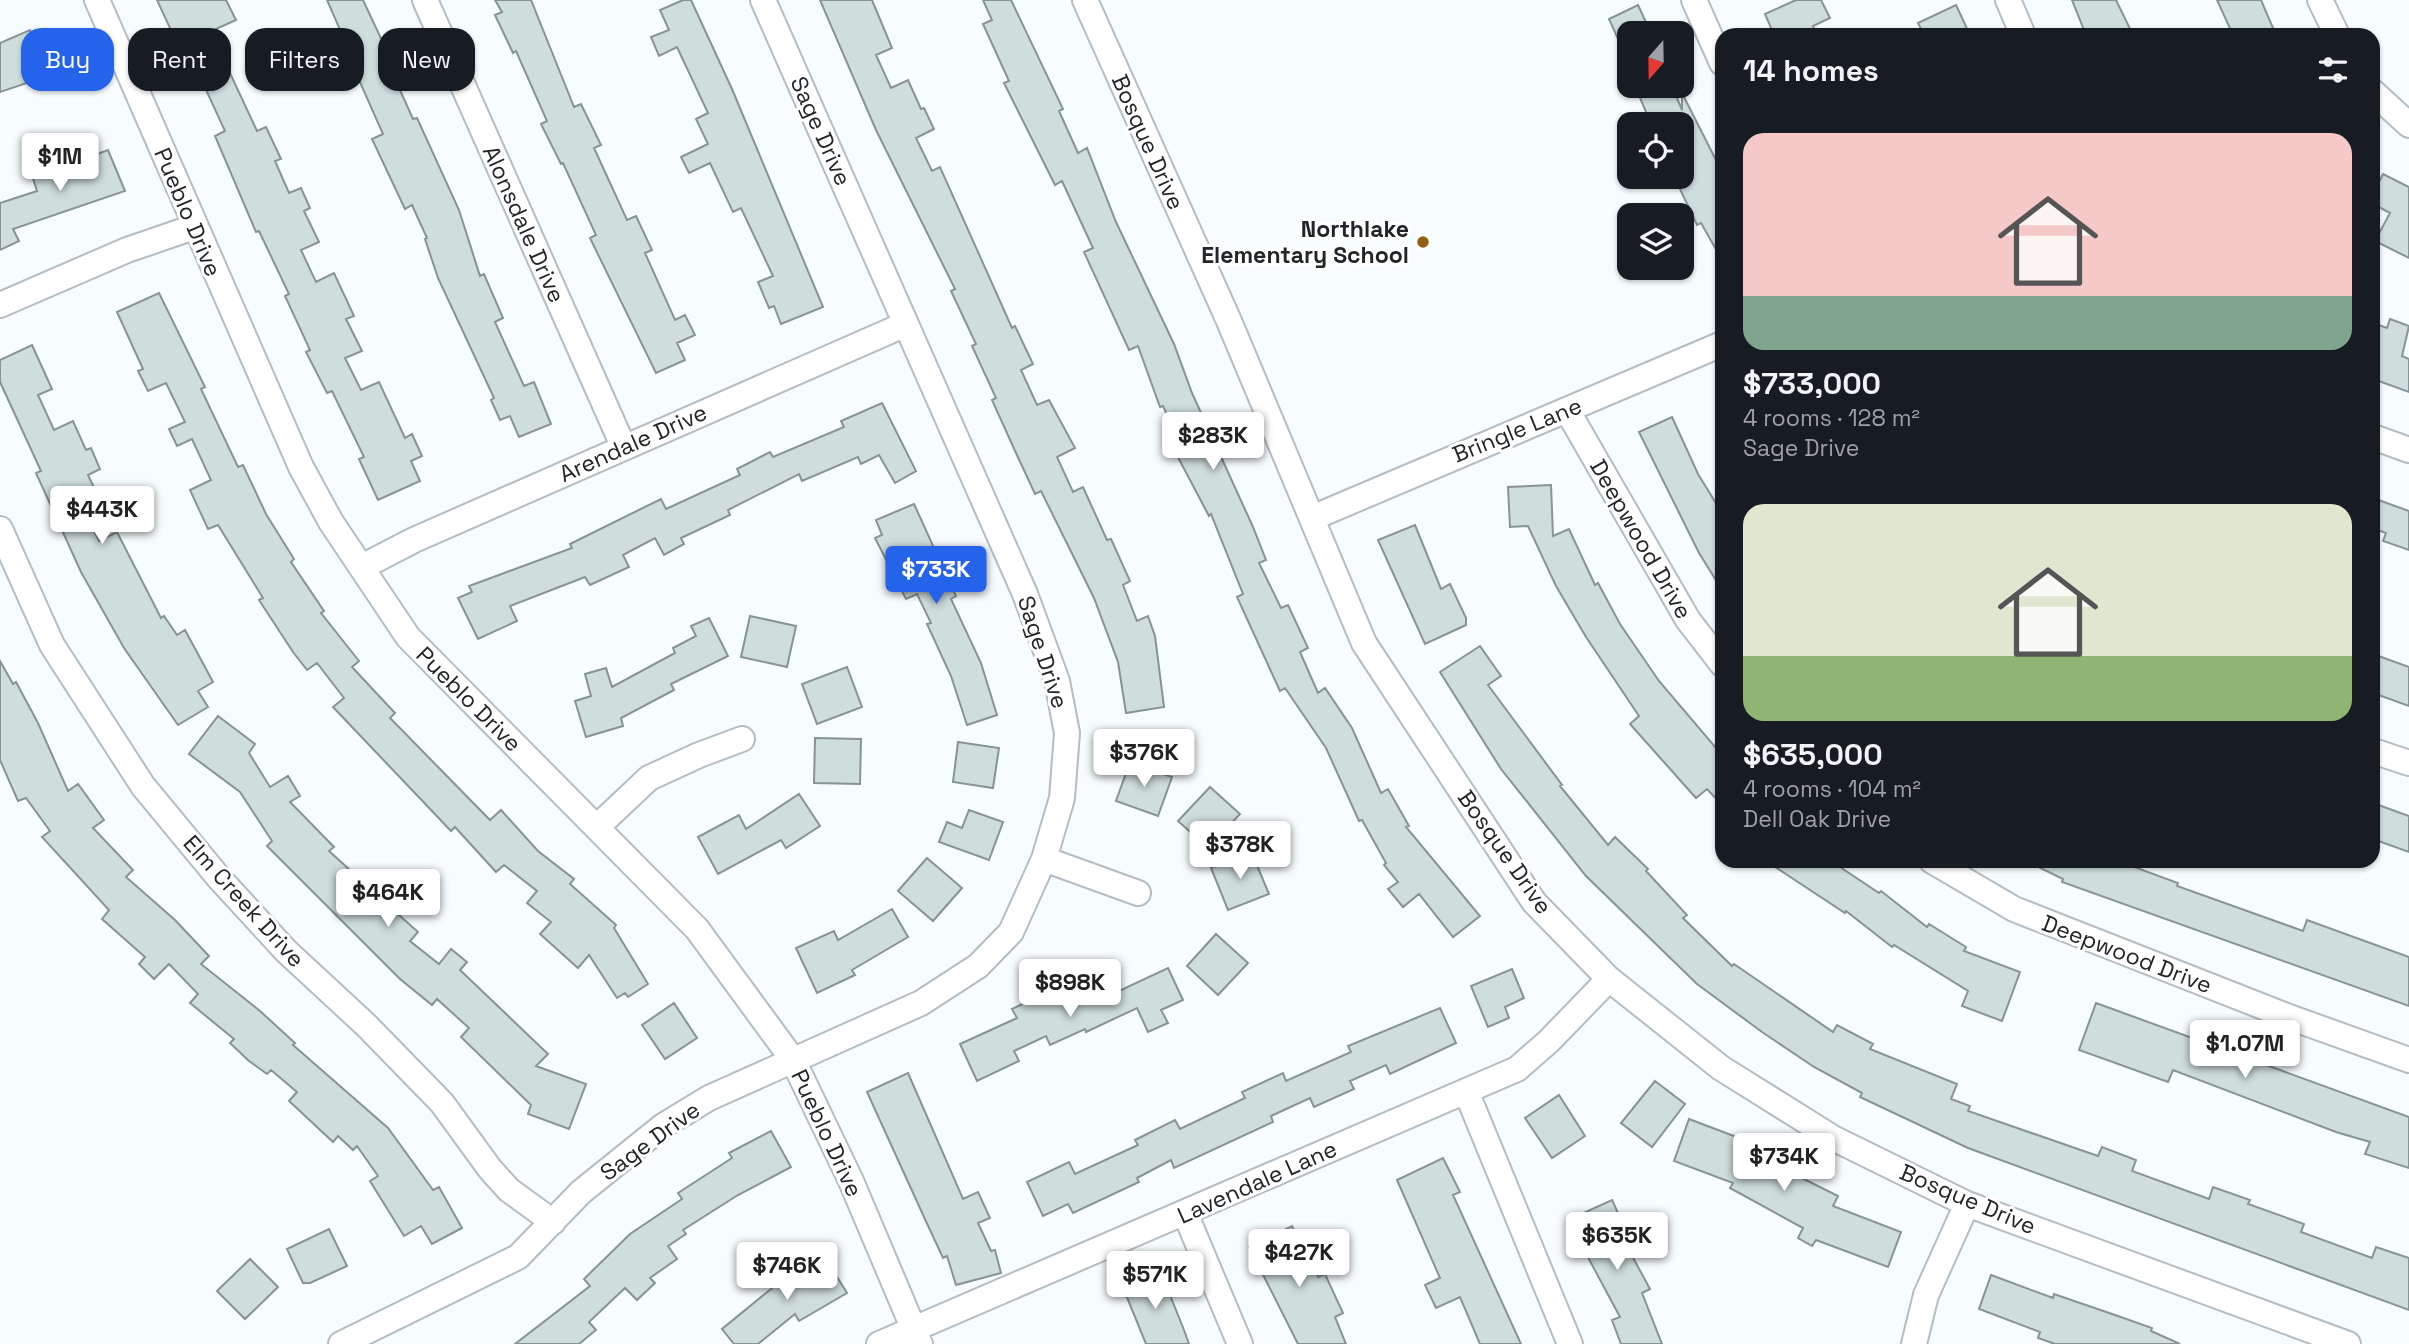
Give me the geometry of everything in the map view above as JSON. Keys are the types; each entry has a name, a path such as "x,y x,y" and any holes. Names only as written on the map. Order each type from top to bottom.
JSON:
{"street":[{"name":"Pueblo Drive","path":"97,0 300,467 331,522 408,637 698,929 793,1060 851,1181 916,1336"},
{"name":"Alonsdale Drive","path":"425,0 624,447"},
{"name":"Sage Drive","path":"341,1344 518,1257 581,1192 663,1126 709,1098 921,1003 978,966 1011,932 1044,859 1062,798 1067,733 1057,681 1025,594 763,0"},
{"name":"Bosque Drive","path":"1085,0 1229,321 1363,643 1534,902 1609,979 1721,1069 1833,1138 1967,1204 2348,1344"},
{"path":"1695,0 1715,47"},
{"path":"2008,0 2020,28"},
{"path":"2320,0 2334,28"},
{"path":"2380,98 2409,125"},
{"path":"0,305 127,250 194,227"},
{"name":"Arendale Drive","path":"362,567 414,540 906,324"},
{"name":"Bringle Lane","path":"1312,518 1715,347"},
{"name":"Deepwood Drive","path":"1567,410 1681,609 1715,655"},
{"path":"2380,440 2409,450"},
{"name":"Elm Creek Drive","path":"0,529 52,645 143,786 219,878 286,951 366,1025 442,1103 509,1190 554,1222"},
{"path":"597,827 649,778 742,739"},
{"path":"2380,754 2409,764"},
{"path":"1044,859 1138,893"},
{"name":"Deepwood Drive","path":"1944,868 2014,909 2289,1017 2409,1060"},
{"name":"Lavendale Lane","path":"879,1344 916,1336 1185,1213 1517,1069 1549,1041 1609,979"},
{"path":"1466,1091 1570,1344"},
{"path":"1914,1344 1926,1295 1967,1204"},
{"path":"1185,1213 1240,1344"}],"building":[{"path":"157,0 226,0 236,20 218,28 170,28"},
{"path":"327,0 363,0 378,32 378,91 400,91 413,119 417,118 459,210 480,276 484,274 503,318 495,322 524,386 534,382 551,424 519,437 510,416 500,420 491,400 494,398 438,278 425,239 427,238 412,205 405,209 372,139 383,134 364,91 364,28 339,28"},
{"path":"495,0 531,0 574,107 581,104 601,145 594,148 627,220 636,216 652,250 645,253 675,320 685,315 695,335 677,343 685,360 656,373 590,238 596,235 563,163 561,164 541,124 547,121 516,51 513,53 495,15 502,12"},
{"path":"683,0 691,0 732,89 823,307 781,324 774,306 769,308 758,282 773,276 741,208 733,212 710,163 689,173 681,157 708,144 696,119 708,113 677,47 659,56 651,37 669,30 660,10"},
{"path":"820,0 872,0 892,48 876,55 891,88 908,80 921,109 924,108 934,129 916,138 932,171 940,167 1012,328 1015,326 1033,364 1021,370 1037,405 1049,400 1075,448 1057,457 1073,492 1083,487 1107,540 1111,539 1130,581 1123,585 1137,621 1148,616 1155,636 1164,707 1126,713 1118,662 1094,598 1041,491 1035,494 1016,453 992,400 996,398 972,346 976,344 951,291 955,289 876,130"},
{"path":"983,0 1011,0 1063,109 1059,111 1078,153 1087,148 1116,222 1174,344 1192,393 1253,527 1266,560 1259,563 1281,608 1288,605 1308,648 1300,652 1318,693 1325,688 1352,728 1381,793 1388,789 1409,826 1406,827 1480,916 1453,937 1419,894 1403,907 1388,889 1398,882 1384,865 1386,863 1362,820 1359,821 1326,748 1285,688 1280,691 1237,597 1243,594 1211,514 1209,516 1172,446 1180,442 1163,406 1160,407 1138,346 1129,350 1084,252 1093,248 1062,181 1055,185 1004,83 1009,81 983,24 992,20"},
{"path":"1796,0 1821,0 1830,18 1813,26 1814,28 1771,28 1765,14"},
{"path":"2072,0 2116,0 2130,28 2083,28"},
{"path":"2217,0 2261,0 2273,28 2230,28"},
{"path":"1638,5 1645,21 1617,21 1617,37 1609,19"},
{"path":"1956,5 1967,28 1920,28 1918,23"},
{"path":"21,34 21,85 0,92 0,43"},
{"path":"231,75 257,131 266,127 281,159 275,161 289,193 301,188 310,208 304,211 319,242 301,250 316,282 334,273 354,316 346,319 362,351 345,358 361,390 379,382 405,438 412,434 422,456 411,461 420,481 378,500 359,459 364,457 332,391 327,393 306,352 310,350 285,296 289,294 259,231 256,232 215,136 225,131 207,91 231,91"},
{"path":"1640,98 1677,98 1682,110 1682,98 1692,112 1646,112"},
{"path":"1694,117 1715,158 1715,248 1701,223 1697,225 1694,219 1694,203 1687,203 1680,189 1694,189"},
{"path":"108,150 125,191 13,229 19,241 0,250 0,203 37,191 31,172 48,166 50,172"},
{"path":"2383,174 2409,187 2409,258 2380,244 2380,232 2390,213 2380,208 2380,180"},
{"path":"159,293 205,387 201,389 238,467 243,465 266,514 294,559 291,562 324,611 321,613 359,661 352,667 395,713 390,718 490,820 501,810 538,851 574,879 570,884 616,925 614,928 648,984 628,997 625,993 617,998 589,955 578,968 540,934 551,922 527,903 537,891 504,865 496,872 455,827 451,831 333,707 344,698 317,663 307,670 293,652 259,600 263,598 218,525 208,529 190,490 211,480 192,439 177,446 169,429 185,422 166,383 148,391 138,371 143,369 117,312"},
{"path":"2390,319 2409,326 2402,356 2409,359 2409,392 2380,382 2380,326 2387,328"},
{"path":"32,345 52,389 38,395 54,430 73,421 86,450 91,448 100,469 88,475 98,496 81,504 99,541 117,532 161,618 164,616 177,635 185,630 213,682 198,691 208,707 178,725 124,648 81,572 36,473 41,471 0,382 0,360"},
{"path":"882,403 916,471 895,483 879,455 861,464 858,457 802,481 799,474 728,510 730,515 681,538 684,544 664,555 655,538 623,555 629,567 590,585 585,577 510,606 517,621 478,639 458,598 472,592 469,586 572,548 570,544 661,499 666,509 740,475 737,469 770,452 773,457 844,427 841,421"},
{"path":"1672,417 1698,474 1715,502 1715,579 1699,553 1639,432"},
{"path":"1551,485 1553,536 1569,529 1595,585 1598,583 1620,624 1659,681 1715,747 1715,798 1707,789 1696,798 1630,724 1639,716 1586,637 1556,586 1528,526 1510,527 1508,487"},
{"path":"2380,501 2409,511 2409,550 2383,541 2386,533 2380,531"},
{"path":"914,504 956,596 951,599 981,663 997,715 967,725 951,676 927,624 931,623 917,594 906,599 875,538 882,535 876,520"},
{"path":"1415,525 1441,589 1450,584 1466,618 1466,625 1425,644 1378,540"},
{"path":"750,616 796,626 787,667 741,657"},
{"path":"709,618 728,656 671,684 674,690 621,718 623,726 586,737 575,701 591,696 585,674 606,668 612,687 675,653 673,648 696,636 691,626"},
{"path":"1480,646 1501,676 1488,685 1562,785 1560,786 1608,845 1615,837 1648,869 1646,871 1687,915 1683,918 1732,966 1734,964 1833,1032 1837,1025 1873,1044 1870,1049 1957,1084 1951,1099 1970,1106 1968,1111 2098,1156 2102,1147 2136,1160 2132,1171 2209,1199 2213,1187 2250,1200 2248,1204 2304,1224 2301,1232 2372,1258 2376,1247 2409,1258 2409,1310 1968,1148 1860,1097 1862,1093 1814,1067 1762,1032 1697,984 1586,876 1501,769 1440,672"},
{"path":"2380,657 2409,667 2409,706 2380,696"},
{"path":"0,661 13,684 16,682 38,723 68,791 78,784 104,820 93,828 133,870 126,877 175,920 209,956 201,964 260,1011 295,1043 293,1045 388,1128 433,1190 439,1187 462,1228 432,1244 421,1226 404,1236 370,1181 378,1176 357,1146 353,1150 338,1136 333,1142 289,1101 297,1092 271,1070 267,1074 249,1061 230,1043 234,1039 190,1003 198,994 169,964 154,979 139,964 145,957 102,919 109,910 42,837 50,831 26,798 18,801 0,760"},
{"path":"847,667 862,707 817,724 802,684"},
{"path":"218,716 255,744 249,753 270,787 288,776 300,796 290,802 334,847 329,851 383,900 391,892 407,906 399,915 418,932 410,941 439,964 451,949 467,962 460,970 548,1054 536,1066 586,1084 569,1129 528,1114 531,1105 461,1037 469,1028 437,999 432,1005 400,979 267,846 272,841 240,792 189,754"},
{"path":"815,738 861,739 860,784 814,783"},
{"path":"958,742 999,748 993,788 953,782"},
{"path":"1130,762 1172,777 1158,816 1116,801"},
{"path":"1210,787 1240,814 1208,848 1178,821"},
{"path":"799,794 820,826 786,848 781,840 718,874 698,837 739,815 746,829"},
{"path":"2380,806 2409,816 2409,852 2380,842"},
{"path":"969,810 1003,822 989,860 939,842 947,822 962,828"},
{"path":"1251,851 1269,894 1228,910 1211,868"},
{"path":"927,858 962,888 933,921 898,891"},
{"path":"1777,868 1842,868 1879,893 1881,891 1927,927 1929,924 1966,947 1964,951 2020,972 2002,1021 1962,1006 1968,991 1894,945 1892,947 1846,911 1845,913"},
{"path":"2040,868 2137,868 2178,883 2177,886 2303,931 2307,920 2409,957 2409,1006 2062,882 2063,879"},
{"path":"892,909 908,937 852,970 855,975 817,993 796,948 834,931 838,940"},
{"path":"1216,934 1248,963 1218,995 1187,966"},
{"path":"1168,968 1183,1000 1161,1010 1168,1023 1148,1032 1137,1008 1086,1032 1085,1029 1050,1045 1046,1036 1014,1051 1019,1061 977,1081 960,1044 1017,1018 1012,1009 1052,990 1057,1001 1109,976 1117,992"},
{"path":"1512,969 1524,998 1505,1007 1509,1018 1488,1027 1471,986"},
{"path":"674,1003 697,1038 665,1059 642,1025"},
{"path":"2096,1003 2409,1117 2409,1168 2365,1154 2370,1142 2336,1132 2173,1070 2168,1082 2079,1050"},
{"path":"1440,1008 1456,1043 1390,1074 1386,1065 1350,1081 1354,1089 1314,1107 1310,1098 1271,1116 1273,1122 1174,1168 1171,1160 1137,1178 1139,1182 1073,1213 1068,1204 1043,1216 1027,1182 1069,1162 1075,1174 1138,1145 1135,1140 1175,1120 1180,1129 1245,1098 1242,1092 1283,1073 1286,1081 1351,1052 1348,1046"},
{"path":"908,1073 963,1199 978,1192 990,1218 978,1223 991,1251 995,1250 1001,1273 956,1285 947,1256 943,1258 867,1092"},
{"path":"1655,1081 1685,1104 1652,1147 1621,1123"},
{"path":"1559,1095 1585,1136 1552,1158 1525,1118"},
{"path":"1689,1119 1747,1141 1790,1167 1788,1171 1838,1196 1833,1206 1901,1232 1888,1267 1816,1240 1812,1246 1798,1238 1803,1228 1730,1188 1733,1183 1674,1161"},
{"path":"771,1131 791,1167 738,1195 683,1230 686,1234 668,1246 677,1259 650,1278 655,1283 637,1300 625,1288 589,1322 596,1330 579,1344 515,1344 590,1286 584,1279 630,1234 682,1199 678,1193 732,1158 729,1153"},
{"path":"1443,1158 1460,1192 1453,1195 1521,1344 1480,1344 1460,1297 1436,1308 1425,1285 1440,1278 1397,1180"},
{"path":"1612,1200 1630,1239 1624,1241 1650,1289 1642,1293 1662,1344 1621,1344 1612,1320 1620,1317 1568,1220"},
{"path":"1292,1226 1318,1277 1325,1274 1343,1313 1335,1317 1346,1344 1298,1344 1249,1247"},
{"path":"329,1229 347,1266 310,1283 303,1283 287,1249"},
{"path":"824,1256 847,1293 799,1321 795,1314 758,1344 734,1344 722,1329 777,1284 770,1273 786,1263 793,1274"},
{"path":"250,1259 278,1287 245,1319 217,1291"},
{"path":"1160,1270 1189,1344 1146,1344 1122,1285"},
{"path":"1991,1275 2053,1298 2054,1294 2152,1328 2151,1331 2180,1344 2055,1344 2038,1338 2040,1332 1979,1309"}],"place":[{"name":"Northlake Elementary School","path":"1423,242"}]}
